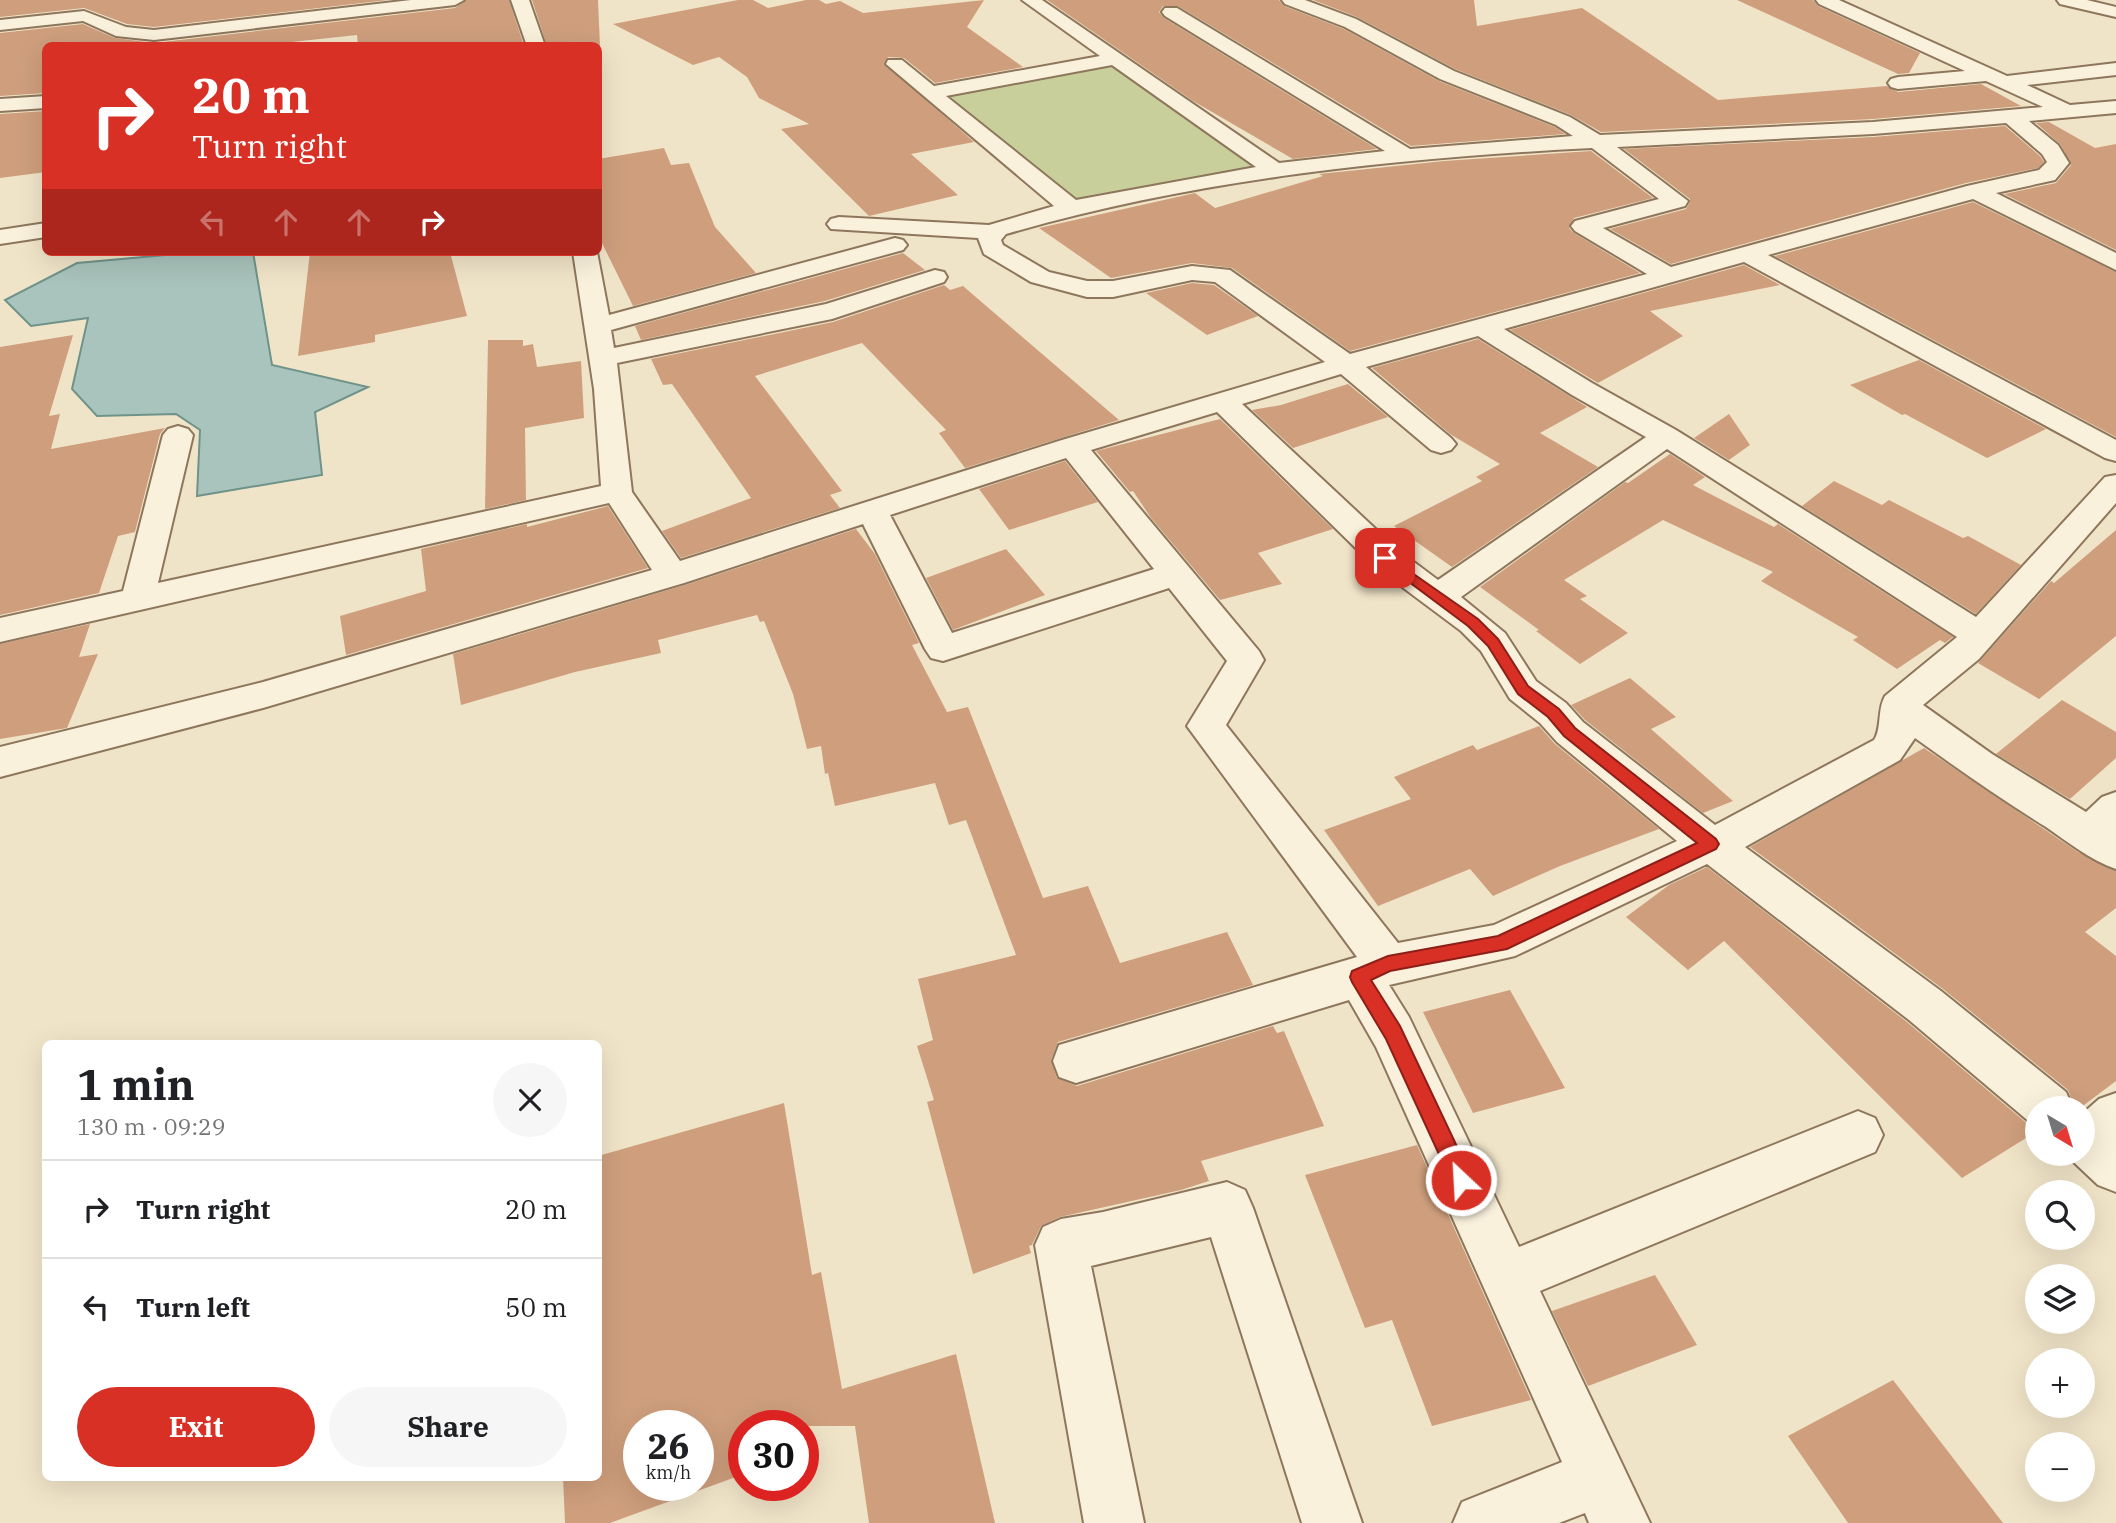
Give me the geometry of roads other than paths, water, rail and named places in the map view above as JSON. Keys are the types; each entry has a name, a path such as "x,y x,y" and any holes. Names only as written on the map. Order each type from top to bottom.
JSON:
{"street":[{"path":"84,16 93,0"},
{"path":"0,25 84,16 105,23 122,33 154,35 455,0"},
{"path":"520,0 535,42"},
{"path":"1031,0 1275,170"},
{"path":"1291,0 1339,21 1350,23 1447,75 1563,121 1600,144 1677,201 1584,226 1667,275"},
{"path":"1825,0 2067,110"},
{"path":"2066,0 2116,12"},
{"path":"1171,12 1405,155"},
{"path":"930,93 1116,59"},
{"path":"895,64 1071,208"},
{"path":"1898,83 1999,79 2116,69"},
{"path":"0,106 42,102"},
{"path":"839,224 993,232 1071,208 1275,170 1405,155 1504,146 1600,144 1873,128 2116,107"},
{"path":"0,762 263,695 672,575 1072,446 1346,364 1975,191 2047,175 2058,163 2050,150 2011,116"},
{"path":"1975,191 2116,263"},
{"path":"0,237 42,231"},
{"path":"993,232 989,240 993,249 1040,276 1087,289 1113,289 1192,273 1221,275 1346,364 1441,444"},
{"path":"598,327 895,245"},
{"path":"1746,253 2116,452"},
{"path":"586,256 608,389 617,492 672,575"},
{"path":"603,358 832,311 935,277"},
{"path":"1481,326 1582,389 1666,436 1979,635"},
{"path":"1222,401 1385,558 1473,623 1493,642 1523,690 1553,713 1570,732 1710,844 1837,938 2035,1096"},
{"path":"137,601 178,435"},
{"path":"1437,597 1666,436"},
{"path":"1072,446 1246,660 1206,726 1373,970 1393,1032 1609,1501 1483,1523"},
{"path":"1076,1061 1373,970 1500,943 1737,833 1819,785 1887,750 1896,740 1898,706 1966,650 2116,484"},
{"path":"0,630 617,492"},
{"path":"871,509 943,649 1176,574"},
{"path":"1898,706 1978,764 2107,832"},
{"path":"1507,1278 1858,1135"},
{"path":"1114,1523 1061,1245 1103,1238 1227,1208 1332,1523"}],"water":[{"path":"155,256 254,256 272,365 368,387 315,412 322,475 197,496 200,430 176,414 97,416 72,389 88,318 31,326 5,300 77,263"}]}
